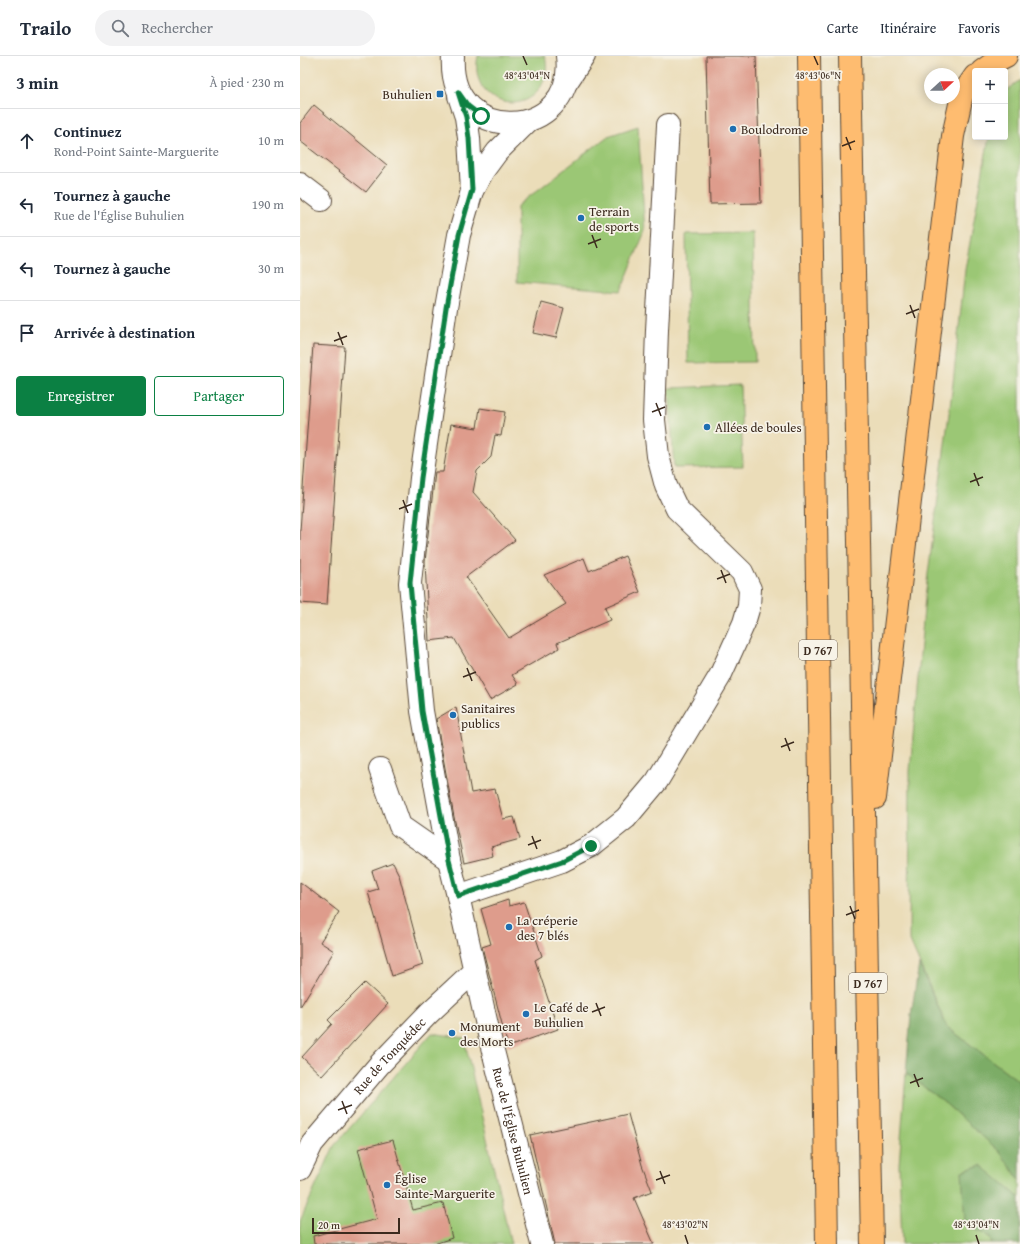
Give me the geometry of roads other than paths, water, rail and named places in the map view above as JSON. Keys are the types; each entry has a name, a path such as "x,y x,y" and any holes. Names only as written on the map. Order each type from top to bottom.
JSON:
{"highway":[{"name":"D 767","path":"809,56 827,1244"},
{"name":"D 767","path":"850,56 872,1244"},
{"path":"986,68 1006,56"},
{"name":"D 767","path":"865,883 953,136 962,95 972,80"}],"street":[{"name":"Rue de l'Église Buhulien","path":"452,56 453,75 466,117 469,138 472,190"},
{"path":"566,82 568,65 567,56"},
{"path":"458,92 468,106 481,116 496,122 512,124 528,121 545,113 558,99 566,82 584,56"},
{"name":"Rue de l'Église Buhulien","path":"528,121 498,152 483,171 472,190 459,235 446,308 421,478 410,583 422,711 449,860 493,1051 542,1244"},
{"path":"458,896 562,861 591,846 626,818 657,782 720,676 744,624 749,606 750,589 742,572 677,509 666,486 658,456 654,420 657,330 668,125"},
{"path":"300,184 321,200"},
{"path":"380,769 400,826 449,860"},
{"name":"Rue de Tonquédec","path":"300,1169 306,1140 429,1013 474,971"}],"place":[{"name":"Buhulien","path":"440,94"},
{"name":"Boulodrome","path":"733,129"},
{"name":"Terrain de sports","path":"581,218"},
{"name":"Allées de boules","path":"707,427"},
{"name":"Sanitaires publics","path":"453,715"},
{"name":"La créperie des 7 blés","path":"509,927"},
{"name":"Le Café de Buhulien","path":"526,1014"},
{"name":"Monument des Morts","path":"452,1033"},
{"name":"Église Sainte-Marguerite","path":"387,1185"}]}
